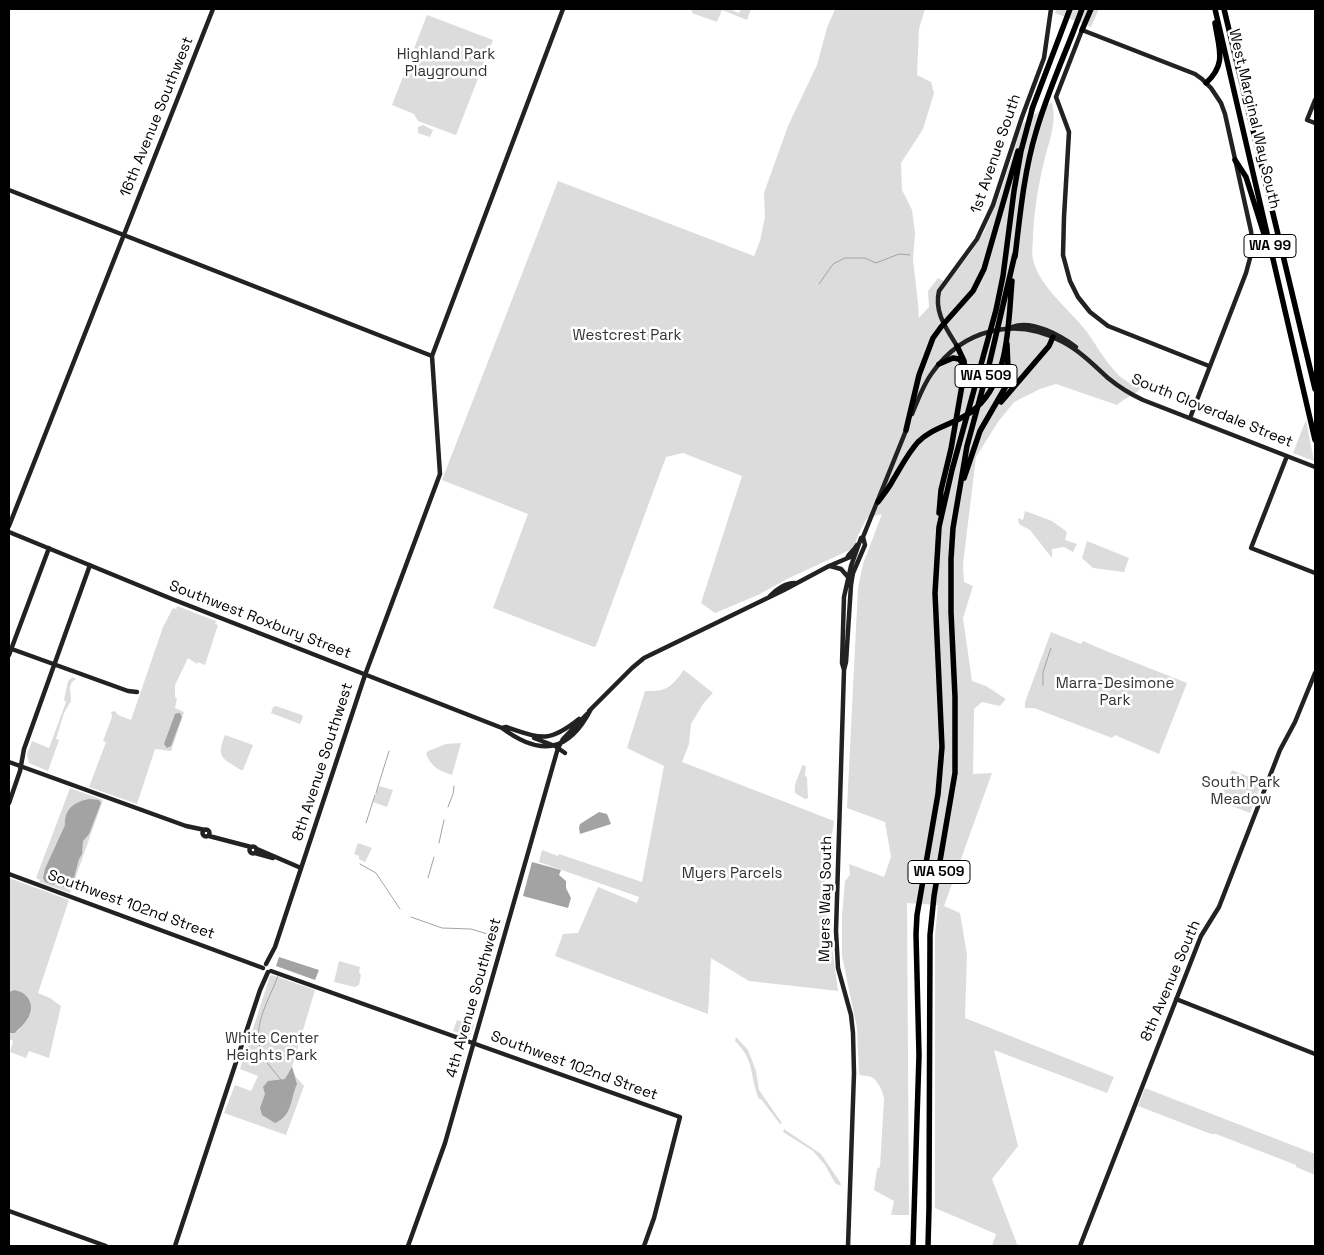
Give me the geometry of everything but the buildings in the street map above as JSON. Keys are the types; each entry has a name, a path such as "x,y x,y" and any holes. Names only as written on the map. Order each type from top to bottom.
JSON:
{"highway":[{"name":"WA 509","path":"913,1246 919,1056 917,915 938,794 942,747 935,593 939,527 952,470 996,310 1021,151 1033,106 1069,9"},
{"name":"WA 509","path":"928,1246 930,935 933,903 955,774 951,559 953,528 967,446 1015,254 1024,185 1036,133 1046,100 1082,9"},
{"path":"1082,30 1091,9"},
{"path":"1206,83 1217,72 1220,62 1214,9"},
{"name":"West Marginal Way South","path":"1214,9 1315,440"},
{"name":"West Marginal Way South","path":"1224,9 1315,389"},
{"path":"906,430 919,375 936,334 973,291 984,269 1013,167 1033,106"},
{"path":"1235,160 1246,177 1280,287"},
{"path":"878,502 913,448 937,429 975,409 985,399 994,385 1000,370 1007,332 1015,254"},
{"path":"958,499 974,444 1003,392 1007,381 1007,332"},
{"path":"988,417 1049,346 1053,337"},
{"path":"939,527 941,490 951,449 965,368 957,346"},
{"path":"1307,352 1315,377"},
{"path":"939,364 950,358 956,358 961,360 965,368"}],"street":[{"name":"16th Avenue Southwest","path":"9,526 212,9"},
{"path":"9,190 432,356 563,9"},
{"name":"1st Avenue South","path":"957,346 938,311 937,300 939,291 974,243 993,205 1044,58 1051,9"},
{"path":"1190,418 1246,274 1252,247 1251,230 1224,110 1215,93 1195,74 1082,30 1056,97 1069,132 1063,255 1066,269 1074,290 1082,303 1098,318 1117,330 1209,366"},
{"path":"1315,100 1307,120 1315,123"},
{"name":"South Cloverdale Street","path":"1007,332 1016,325 1039,328 1059,335 1098,366 1102,373"},
{"name":"South Cloverdale Street","path":"957,346 973,337 996,330 1007,332 1014,328 1035,331 1053,337 1071,347 1120,387 1136,396 1315,467"},
{"path":"854,573 852,557 878,502 922,388 933,371 957,346"},
{"name":"8th Avenue Southwest","path":"175,1246 364,674 440,474 432,356"},
{"path":"1287,456 1251,548 1315,573"},
{"path":"9,510 16,508"},
{"name":"Southwest Roxbury Street","path":"9,532 172,599 502,728 526,741 558,749"},
{"path":"558,749 591,710 644,658 769,596 782,586 797,583 829,566 852,557 865,545 862,538"},
{"name":"Myers Way South","path":"844,670 842,663 843,613 852,557 862,538"},
{"name":"Myers Way South","path":"848,1246 854,1074 853,1033 836,952 844,670 849,603 854,573 865,545"},
{"path":"9,655 48,548"},
{"path":"9,802 20,771 24,749 90,565"},
{"path":"829,566 841,569 848,577"},
{"path":"10,648 129,692 137,692"},
{"name":"8th Avenue South","path":"1080,1246 1203,931 1219,908 1280,750 1295,722 1315,673"},
{"path":"558,749 583,724 591,710"},
{"name":"Southwest Roxbury Street","path":"502,728 506,727 531,736 550,736 563,732 591,710"},
{"path":"531,736 558,749"},
{"name":"4th Avenue Southwest","path":"408,1246 444,1143 558,749"},
{"path":"9,762 204,832 205,837 209,834 301,868"},
{"name":"Southwest 102nd Street","path":"9,874 680,1117 654,1218 644,1246"},
{"path":"1176,999 1315,1054"},
{"path":"9,1211 106,1246"}],"green space":[{"path":"692,9 729,9 739,13 741,9 751,9 747,20 722,10 717,22 692,13"},
{"name":"Westcrest Park","path":"835,9 925,9 919,29 917,75 931,82 934,93 923,129 901,163 902,190 912,210 915,233 913,260 919,318 929,307 928,291 938,278 947,283 984,232 999,197 1023,123 1052,102 1053,125 1035,209 1032,250 1034,263 1043,281 1087,332 1116,373 1141,388 1117,405 1056,384 1040,389 1014,402 998,422 976,457 963,564 964,582 973,586 963,618 972,681 986,686 1006,699 1000,706 982,702 974,709 973,774 992,773 944,906 960,913 967,955 965,1018 1114,1077 1107,1093 994,1050 1018,1146 992,1179 1017,1244 1022,1246 992,1246 996,1234 935,1208 935,935 938,905 907,903 909,1215 891,1215 894,1201 874,1190 877,1169 880,1167 884,1099 876,1081 871,1077 859,1074 857,1028 842,956 842,916 845,881 850,875 849,864 884,877 891,857 885,822 847,808 858,588 863,564 882,514 867,518 854,548 787,579 758,595 715,613 701,603 742,476 683,453 666,457 596,646 594,647 493,608 528,514 442,480 558,181 754,256 760,241 765,217 764,193 788,126 817,65 827,28"},
{"path":"1056,9 1099,9 1091,27 1055,13"},
{"name":"Highland Park Playground","path":"427,15 493,40 456,135 418,121 414,114 392,105"},
{"path":"423,125 433,130 430,137 418,133 418,127"},
{"path":"1306,420 1314,461 1293,453"},
{"path":"1025,511 1052,521 1067,532 1065,540 1077,544 1073,552 1064,547 1052,549 1052,558 1030,530 1019,524 1018,518 1023,520"},
{"path":"1087,541 1129,558 1124,572 1093,568 1082,558"},
{"path":"177,606 216,621 215,624 218,625 205,665 198,662 197,664 188,658 175,685 175,697 177,698 175,708 184,712 171,751 155,749 137,804 89,787 106,742 103,741 112,717 111,712 115,711 118,715 131,720 163,627 173,608 176,609"},
{"name":"Marra-Desimone Park","path":"1051,632 1081,644 1083,641 1187,683 1159,754 1115,735 1112,738 1034,708 1025,708 1025,702"},
{"name":"Myers Parcels","path":"684,670 713,693 703,704 691,724 689,744 682,762 834,821 821,904 829,924 838,991 749,981 711,958 708,1014 555,956 563,934 578,933 598,887 637,903 639,897 539,862 542,850 642,882 664,766 627,748 645,691 659,691 668,687 676,681"},
{"path":"73,677 76,679 70,687 71,701 64,713 56,739 59,740 48,771 29,763 27,754 32,741 49,748 66,702 64,700 68,681"},
{"path":"276,706 302,715 300,724 271,713 273,707"},
{"path":"225,735 253,745 243,770 222,757 221,748"},
{"path":"461,743 452,775 436,768 426,754 428,751 446,744"},
{"path":"802,765 806,766 805,776 807,777 808,798 805,799 795,793 796,782"},
{"name":"South Park Meadow","path":"1232,770 1262,782 1250,813 1219,801"},
{"path":"379,786 393,790 387,807 373,802"},
{"path":"70,788 103,800 70,893 39,882 40,880 36,878"},
{"path":"358,843 372,848 365,862 354,854"},
{"path":"9,878 69,900 38,993 50,998 61,1006 49,1058 29,1051 26,1058 10,1052 13,1041 9,1039 9,1033 15,1033 20,1029 14,990 9,992"},
{"path":"339,961 360,967 359,985 355,987 334,982"},
{"name":"White Center Heights Park","path":"272,975 315,990 292,1067 296,1077 304,1086 286,1135 224,1113 235,1085 251,1091 258,1076 240,1069 270,976"},
{"path":"457,1020 474,1025 470,1035 453,1031"},
{"path":"736,1037 748,1050 756,1071 759,1090 782,1123 780,1124 761,1099 759,1099 749,1062 735,1041"},
{"path":"1145,1088 1315,1154 1315,1175 1296,1167 1296,1165 1138,1106"},
{"path":"784,1129 821,1154 841,1186 835,1183 825,1165 813,1151 783,1132"}],"shaded area":[{"path":"178,713 182,717 171,746 167,748 164,744 175,714"},
{"path":"90,799 99,800 101,803 89,834 83,841 82,854 74,878 64,887 62,886 63,878 56,879 54,885 45,882 43,878 45,869 65,825 66,814 75,804"},
{"path":"599,812 607,814 611,824 580,834 580,824"},
{"path":"532,862 561,870 559,875 566,881 566,888 571,898 568,908 523,896"},
{"path":"279,957 319,970 315,980 276,966"},
{"path":"14,990 22,992 28,998 31,1008 22,1026 15,1033 9,1033 9,992"},
{"path":"292,1067 297,1084 288,1111 281,1120 275,1123 262,1115 260,1108 265,1094 263,1087 268,1081 285,1079"}],"waterway":[{"path":"819,284 833,264 845,258 865,258 876,263 899,254 910,255"},
{"path":"1043,685 1043,672 1051,648"},
{"path":"376,793 389,751"},
{"path":"448,807 454,786"},
{"path":"366,823 375,795"},
{"path":"439,843 444,820"},
{"path":"428,878 434,857"},
{"path":"360,864 376,873 400,909"},
{"path":"411,917 442,928 471,929 494,936"},
{"path":"278,976 265,1006 258,1037 264,1058 281,1080"}]}
